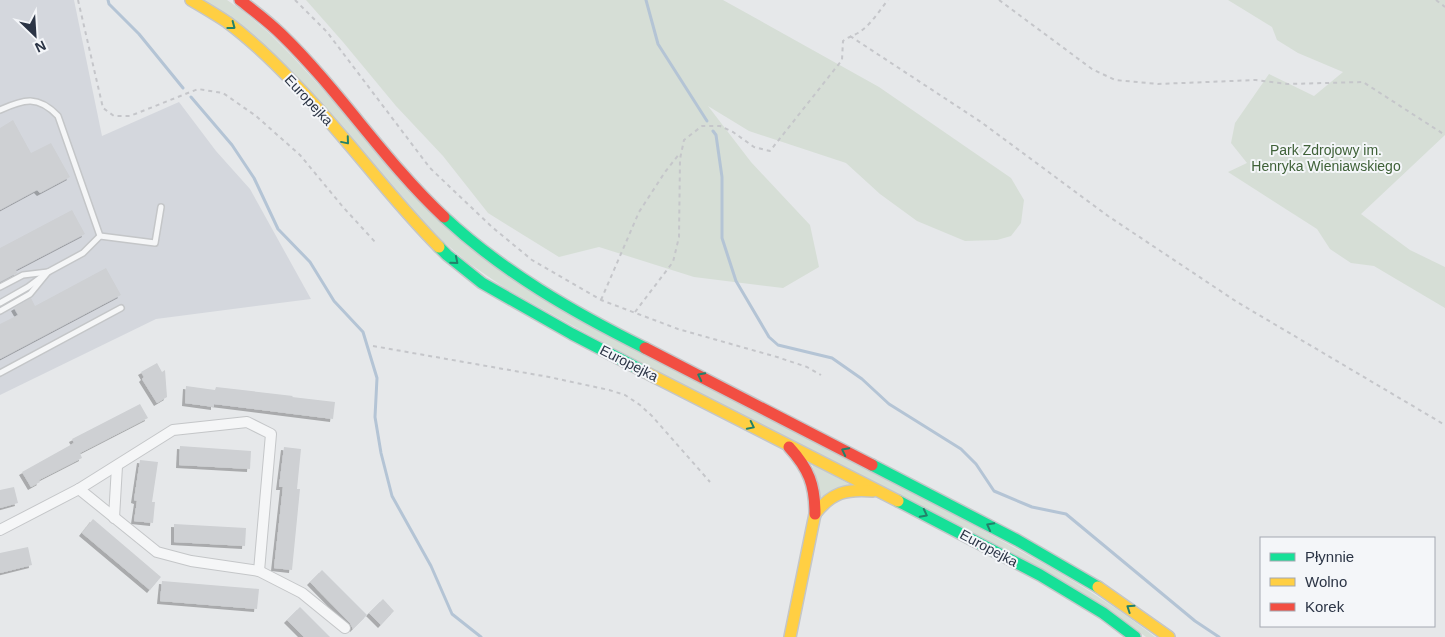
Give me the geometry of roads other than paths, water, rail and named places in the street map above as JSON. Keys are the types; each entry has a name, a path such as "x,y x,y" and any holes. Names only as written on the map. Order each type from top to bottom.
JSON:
{"main road":[{"name":"Europejka","path":"191,0 226,22 245,37 292,80 342,135 415,223 441,249 482,283 572,334 1040,575 1104,613 1135,637"},
{"name":"Europejka","path":"240,0 275,29 296,50 426,200 472,241 530,283 560,303 599,324 1009,536 1099,587 1136,611 1169,637"},
{"path":"784,442 800,459 812,480 815,496 814,514 790,637"},
{"path":"814,514 822,504 836,493 854,489 881,492"}],"street":[{"path":"0,530 79,489 173,430 247,422 271,434 260,571"},
{"path":"114,518 117,466"},
{"path":"79,489 157,552 191,561 260,571 302,592 345,628"}],"lane":[{"path":"0,110 29,101 40,101 49,106 58,116 100,236"},
{"path":"100,236 155,243 160,207"},
{"path":"0,303 28,287 48,272 83,253 100,236"},
{"path":"0,287 22,274 48,272"},
{"path":"0,311 30,294 48,272"},
{"path":"0,373 122,308"}],"waterway":[{"path":"108,0 109,4 139,34 183,88"},
{"path":"646,0 658,44 707,121"},
{"path":"191,97 232,145 254,178 278,229 310,262 334,301 363,332 377,378 375,417 381,453 392,496 431,566 452,614 481,637"},
{"path":"713,131 716,135 722,177 722,238 736,281 769,337 778,345 832,358 862,379 889,404 961,449 976,464 994,491 1032,507 1066,514 1195,621 1219,637"}],"park label":[{"name":"Park Zdrojowy im. Henryka Wieniawskiego","path":"1326,158"}]}
